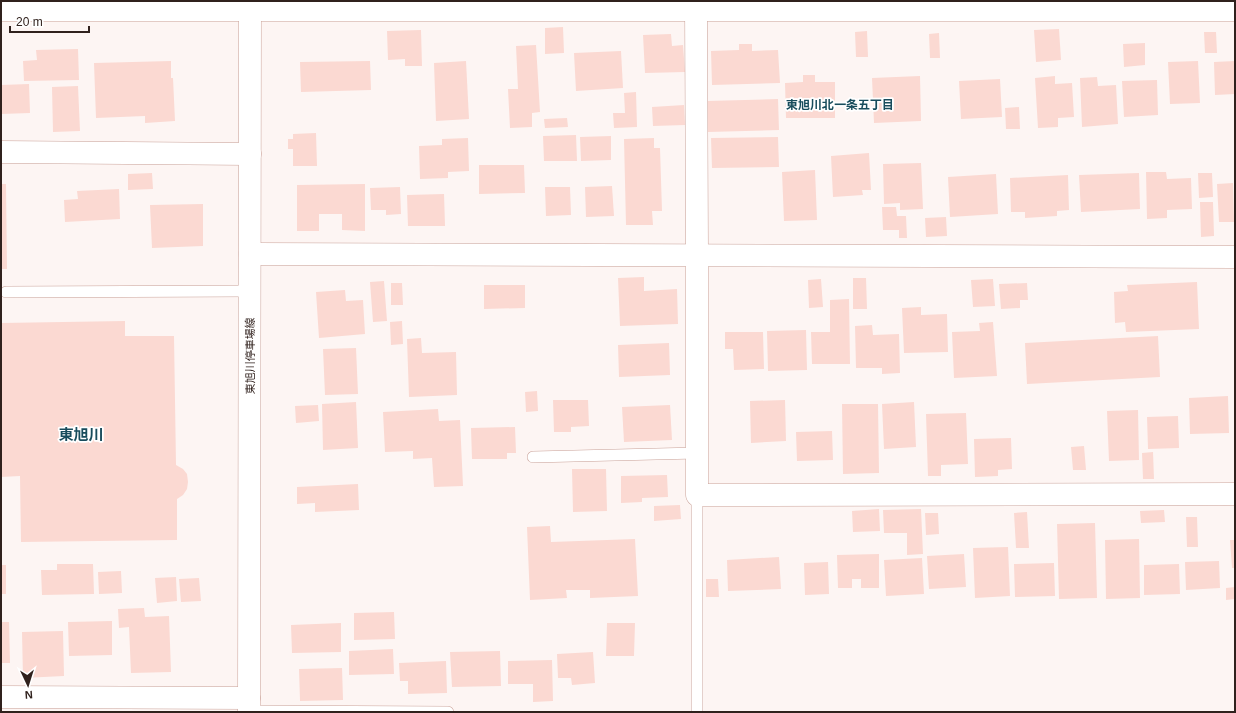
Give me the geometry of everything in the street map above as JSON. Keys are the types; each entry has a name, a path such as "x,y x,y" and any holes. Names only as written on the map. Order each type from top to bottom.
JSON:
{"street":[{"path":"1,10 250,5 696,6 1235,10"},
{"name":"東旭川停車場線","path":"249,707 250,5"},
{"path":"696,6 698,256 697,495 1235,494"},
{"path":"1,152 250,154"},
{"path":"250,254 1235,257"},
{"path":"1,696 249,707"}],"lane":[{"path":"6,292 250,291"},
{"path":"533,457 697,453"},
{"path":"697,495 697,712"},
{"path":"249,707 448,712"}],"building":[{"path":"563,27 564,53 545,54 545,28"},
{"path":"1059,29 1061,60 1036,62 1034,30"},
{"path":"421,30 422,66 405,66 405,59 388,60 387,31"},
{"path":"867,31 868,57 856,57 855,32"},
{"path":"1204,32 1216,32 1217,53 1205,53"},
{"path":"939,33 940,58 930,58 929,34"},
{"path":"671,34 672,46 683,45 685,72 645,73 643,35"},
{"path":"1145,43 1145,65 1124,67 1123,44"},
{"path":"739,44 752,44 752,51 778,50 780,83 712,85 711,51 739,50"},
{"path":"536,45 540,112 532,113 532,127 510,128 508,89 518,89 516,46"},
{"path":"78,49 79,80 24,81 23,61 37,60 36,50"},
{"path":"621,51 623,88 576,91 574,53"},
{"path":"171,61 175,121 145,123 145,116 96,118 94,63"},
{"path":"370,61 371,90 301,92 300,62"},
{"path":"466,61 469,119 436,121 434,63"},
{"path":"1198,61 1200,103 1170,104 1168,62"},
{"path":"1235,61 1235,94 1215,95 1214,62"},
{"path":"803,75 815,75 815,82 835,82 835,118 786,118 785,83 803,82"},
{"path":"920,76 921,121 874,123 872,78"},
{"path":"1055,76 1055,84 1072,83 1074,117 1058,118 1058,127 1038,128 1035,78"},
{"path":"1097,77 1098,86 1116,85 1118,124 1082,127 1080,78"},
{"path":"1000,79 1002,117 961,119 959,81"},
{"path":"1157,80 1158,115 1124,117 1122,81"},
{"path":"29,84 30,113 1,114 1,85"},
{"path":"78,86 80,131 53,132 52,87"},
{"path":"636,92 637,127 614,128 613,113 625,113 624,93"},
{"path":"778,99 779,130 708,132 707,101"},
{"path":"684,105 685,125 653,126 652,107"},
{"path":"1019,107 1020,129 1006,129 1005,108"},
{"path":"567,118 568,127 545,128 544,119"},
{"path":"316,133 317,166 293,166 293,149 288,149 288,139 293,139 293,134"},
{"path":"576,135 577,161 544,161 543,136"},
{"path":"611,136 611,160 581,161 580,137"},
{"path":"778,137 779,167 712,168 711,138"},
{"path":"468,138 469,171 448,172 448,178 420,179 419,146 442,145 442,139"},
{"path":"654,138 654,148 660,148 662,211 652,211 653,225 626,225 624,139"},
{"path":"869,153 871,190 862,190 863,195 833,197 831,156"},
{"path":"921,163 923,209 900,210 900,203 884,204 883,164"},
{"path":"479,165 524,165 525,193 479,194"},
{"path":"815,170 817,220 784,221 782,172"},
{"path":"1146,172 1166,172 1167,179 1191,178 1192,209 1167,210 1167,218 1147,219"},
{"path":"152,173 153,189 128,190 128,174"},
{"path":"1139,173 1140,209 1081,212 1079,175"},
{"path":"1198,173 1212,173 1213,197 1199,198"},
{"path":"996,174 998,214 950,217 948,177"},
{"path":"1068,175 1069,210 1057,211 1057,216 1025,218 1025,212 1011,212 1010,178"},
{"path":"1233,183 1234,222 1219,222 1217,184"},
{"path":"1,184 6,184 7,269 1,269"},
{"path":"365,184 365,231 342,230 342,214 319,214 319,231 297,231 297,185"},
{"path":"612,186 614,216 586,217 585,187"},
{"path":"400,187 401,214 386,215 386,210 371,210 370,188"},
{"path":"545,187 570,187 571,215 546,216"},
{"path":"119,189 120,219 65,222 64,200 78,199 77,191"},
{"path":"444,194 445,226 408,226 407,195"},
{"path":"1200,202 1213,202 1214,236 1201,237"},
{"path":"203,204 203,246 152,248 150,205"},
{"path":"882,207 896,207 897,216 906,216 907,238 899,238 899,230 883,230"},
{"path":"946,217 947,236 926,237 925,218"},
{"path":"644,277 644,291 677,289 678,324 620,326 618,278"},
{"path":"853,278 866,278 867,309 853,309"},
{"path":"821,279 823,307 809,308 808,280"},
{"path":"993,279 995,306 973,307 971,280"},
{"path":"384,281 387,321 373,322 370,282"},
{"path":"1197,282 1199,329 1126,332 1125,322 1115,323 1114,292 1128,291 1127,285"},
{"path":"391,283 402,283 403,305 391,305"},
{"path":"1027,283 1028,300 1020,300 1020,308 1001,309 999,284"},
{"path":"484,285 525,285 525,308 484,309"},
{"path":"345,290 346,301 363,300 365,334 319,338 316,292"},
{"path":"849,299 850,364 812,364 811,332 830,332 830,300"},
{"path":"921,307 921,315 947,314 948,352 904,353 902,308"},
{"path":"125,321 125,336 174,336 176,465 183,469 187,474 188,482 187,489 183,495 177,499 177,540 21,542 20,476 1,477 1,323"},
{"path":"402,321 403,344 391,345 390,322"},
{"path":"993,322 997,376 954,378 952,332 980,331 979,323"},
{"path":"872,325 873,335 899,334 900,373 882,374 882,368 856,368 855,326"},
{"path":"806,330 807,370 768,371 767,331"},
{"path":"725,332 763,332 764,369 734,370 733,349 725,349"},
{"path":"1158,336 1160,377 1027,384 1025,343"},
{"path":"421,338 422,353 456,352 457,395 409,397 407,339"},
{"path":"669,343 670,375 619,377 618,345"},
{"path":"356,348 358,394 325,395 323,349"},
{"path":"537,391 538,411 526,412 525,392"},
{"path":"1228,396 1229,433 1190,434 1189,398"},
{"path":"553,400 588,400 589,426 571,427 571,432 554,432"},
{"path":"785,400 786,441 751,443 750,401"},
{"path":"356,402 358,448 323,450 322,404"},
{"path":"914,402 916,447 884,449 882,404"},
{"path":"842,404 878,404 879,473 843,474"},
{"path":"318,405 319,421 296,423 295,406"},
{"path":"670,405 672,440 624,442 622,407"},
{"path":"438,409 439,421 460,420 463,486 434,487 432,458 413,459 413,451 385,452 383,412"},
{"path":"1138,410 1139,460 1109,461 1107,411"},
{"path":"966,413 968,464 941,465 941,476 928,476 926,414"},
{"path":"1178,416 1179,448 1148,449 1147,417"},
{"path":"515,427 516,453 507,453 507,459 472,459 471,428"},
{"path":"832,431 833,460 797,461 796,432"},
{"path":"1011,438 1012,469 998,470 998,476 975,477 974,439"},
{"path":"1084,446 1086,470 1073,470 1071,447"},
{"path":"1153,452 1154,479 1143,479 1142,453"},
{"path":"572,469 606,469 607,511 573,512"},
{"path":"667,475 668,497 642,498 642,502 621,503 621,476"},
{"path":"358,484 359,510 315,512 315,503 297,504 297,487"},
{"path":"680,505 681,519 654,521 654,506"},
{"path":"879,509 880,531 853,532 852,511"},
{"path":"921,509 923,554 907,555 907,533 884,533 883,510"},
{"path":"1164,510 1165,522 1141,523 1140,511"},
{"path":"1027,512 1029,548 1016,548 1014,513"},
{"path":"925,513 938,513 939,534 926,535"},
{"path":"1186,517 1197,517 1198,547 1187,547"},
{"path":"1095,523 1097,598 1059,599 1057,524"},
{"path":"550,526 551,542 635,539 638,596 590,598 590,590 566,590 567,598 530,600 527,527"},
{"path":"1139,539 1140,598 1106,599 1105,540"},
{"path":"1230,540 1235,540 1235,568 1232,568"},
{"path":"1008,547 1010,596 975,598 973,548"},
{"path":"879,554 879,588 861,588 861,579 852,579 852,588 838,588 837,555"},
{"path":"964,554 966,587 929,589 927,556"},
{"path":"779,557 781,589 728,591 727,560"},
{"path":"922,558 924,594 886,596 884,560"},
{"path":"1219,561 1220,588 1186,590 1185,562"},
{"path":"828,562 829,594 805,595 804,563"},
{"path":"1054,563 1055,596 1015,597 1014,564"},
{"path":"57,564 93,564 94,594 42,595 41,570 57,570"},
{"path":"1179,564 1180,594 1144,595 1144,565"},
{"path":"1,565 6,565 6,594 1,594"},
{"path":"121,571 122,593 99,594 98,572"},
{"path":"176,577 177,601 157,603 155,578"},
{"path":"199,578 201,601 181,602 179,579"},
{"path":"706,579 718,579 719,597 706,597"},
{"path":"1235,587 1235,599 1226,600 1226,588"},
{"path":"144,608 145,617 169,616 171,672 131,673 129,627 119,628 118,609"},
{"path":"394,612 395,639 354,640 354,613"},
{"path":"112,621 112,655 69,656 68,622"},
{"path":"1,622 9,622 10,663 1,663"},
{"path":"341,623 341,652 292,653 291,625"},
{"path":"607,623 635,623 634,656 606,656"},
{"path":"63,631 64,676 23,678 22,632"},
{"path":"393,649 394,674 349,675 349,651"},
{"path":"500,651 501,686 452,687 450,652"},
{"path":"593,652 595,683 572,685 571,678 558,678 557,654"},
{"path":"552,660 553,701 533,702 533,684 508,684 508,661"},
{"path":"446,661 447,693 408,694 408,681 400,681 399,663"},
{"path":"342,668 343,700 300,701 299,669"}],"district":[{"name":"東旭川北一条五丁目","path":"840,105"},
{"name":"東旭川","path":"81,434"}]}
